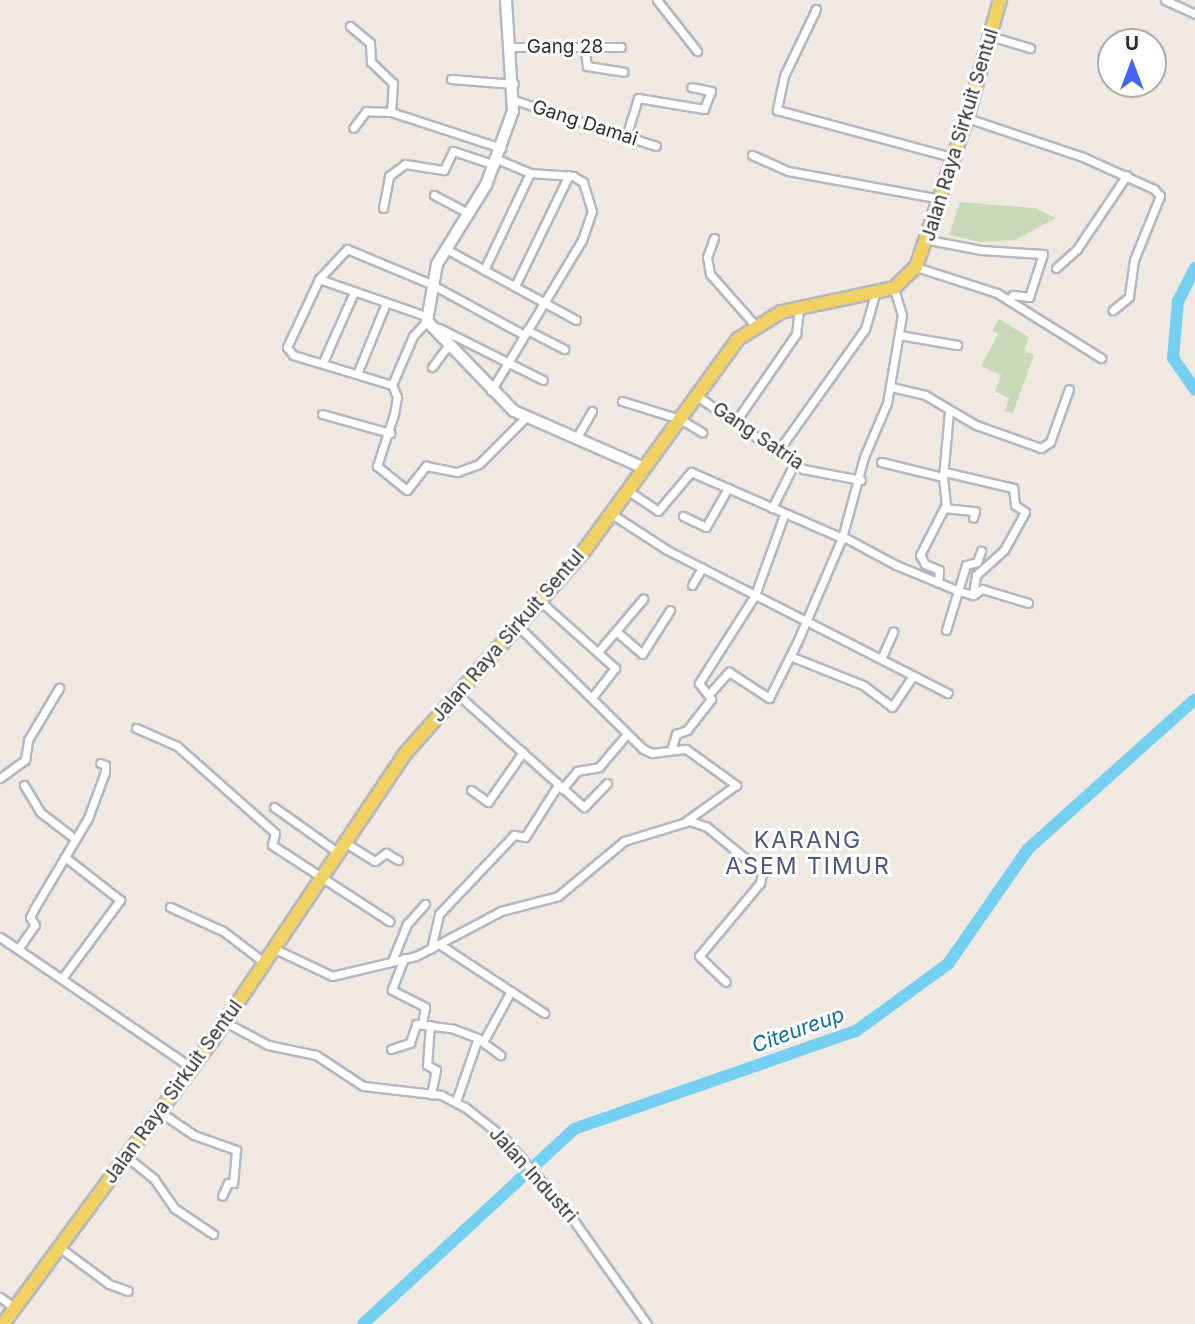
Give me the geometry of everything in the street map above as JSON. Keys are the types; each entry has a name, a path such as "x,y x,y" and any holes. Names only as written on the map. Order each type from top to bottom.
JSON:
{"main road":[{"name":"Jalan Raya Sirkuit Sentul","path":"3,1324 225,1022 404,755 540,601 610,513 732,347 755,325 799,309 875,295 894,288 916,267 929,240 955,158 1000,0"}],"street":[{"path":"506,0 514,100 498,157 469,214 446,250 431,285 426,318 413,336 392,385 397,397 390,433 377,467 409,490 426,466 446,472 479,464 525,418"},
{"path":"657,0 697,51"},
{"path":"1168,1 1195,14"},
{"path":"816,9 784,76 777,110 955,158"},
{"path":"349,26 370,43 371,62 392,77 391,111"},
{"path":"990,36 1030,48"},
{"path":"584,45 587,66 624,72"},
{"name":"Gang 28","path":"509,47 621,47"},
{"path":"451,79 514,84"},
{"path":"626,137 638,98 704,109 711,91 691,87"},
{"name":"Gang Damai","path":"514,100 656,146"},
{"path":"353,128 366,111 391,111 530,173 569,175 585,187 592,211 590,224 491,391"},
{"path":"967,118 1055,146 1126,175 1160,196 1134,260 1129,297 1113,310"},
{"path":"383,208 389,176 405,164 444,170 453,151 498,157"},
{"path":"752,155 788,171 942,199"},
{"path":"484,270 530,173"},
{"path":"515,286 569,175"},
{"path":"1056,268 1077,249 1126,175"},
{"path":"434,195 469,214"},
{"path":"714,238 707,257 710,274 755,325"},
{"path":"929,240 981,250 1043,254 1029,297 1013,295 1008,300"},
{"path":"392,385 293,355 287,347 319,279 347,249 431,285 564,349"},
{"path":"446,250 576,320"},
{"path":"916,267 1008,300 1101,358"},
{"path":"319,279 426,318 448,346 491,391 525,418 577,437 642,467"},
{"path":"709,694 729,672 769,698 790,656 842,537 860,480 864,457 881,422 891,387 902,308 894,288"},
{"path":"323,362 354,292"},
{"path":"778,451 865,329 875,295"},
{"path":"357,374 386,303"},
{"path":"736,421 796,334 799,309"},
{"path":"439,328 543,380"},
{"path":"899,335 957,345"},
{"path":"432,367 448,346"},
{"path":"891,387 932,397 948,412 1041,448 1050,442 1069,389"},
{"name":"Gang Satria","path":"697,396 794,464 860,480"},
{"path":"622,401 649,413 680,419 702,432"},
{"path":"577,437 592,411"},
{"path":"938,582 939,570 925,564 920,555 946,505 944,475 948,412"},
{"path":"321,414 390,433"},
{"path":"881,462 1013,488 1015,505 1026,512 1004,550 976,575 973,595"},
{"path":"772,508 794,464"},
{"path":"627,490 655,512 687,472 842,537 896,565 973,595"},
{"path":"683,516 706,527 728,488"},
{"path":"946,505 975,511 973,518"},
{"path":"610,513 702,568 948,693"},
{"path":"672,747 676,734 687,730 711,699 699,683 754,595 785,514"},
{"path":"946,630 966,565 977,562 981,551"},
{"path":"692,585 702,568"},
{"path":"973,595 982,589 1028,603"},
{"path":"598,652 643,599"},
{"path":"540,601 615,668 592,697"},
{"path":"617,632 642,654 670,610"},
{"path":"275,949 332,976 404,958 431,948 515,905 554,897 615,846 685,821 736,785 689,750 672,747 648,752 626,735 592,697 518,626"},
{"path":"881,659 893,632"},
{"path":"790,656 863,685 893,707 913,676"},
{"path":"0,778 25,760 28,740 59,688"},
{"path":"457,694 560,787 587,807 607,783"},
{"path":"136,728 177,746 275,833 271,845 389,920"},
{"path":"431,948 439,914 514,835 525,837 560,787 577,771 599,767 626,735"},
{"path":"471,790 488,802 523,752"},
{"path":"18,949 35,925 30,917 75,839 103,781 105,765 100,763"},
{"path":"24,785 40,812 75,839"},
{"path":"274,807 340,847 375,861 386,853 398,860"},
{"path":"685,821 707,827 762,872 760,883 699,956 726,982"},
{"path":"63,977 120,900 65,857"},
{"path":"392,961 407,924 425,904"},
{"path":"170,907 223,931 265,963"},
{"path":"0,937 63,977 192,1068"},
{"path":"439,944 544,1013"},
{"path":"404,958 392,990 425,1007 422,1024"},
{"path":"456,1101 480,1040 511,991"},
{"name":"Jalan Industri","path":"225,1022 268,1045 316,1055 363,1086 430,1094 456,1101 516,1150 602,1254 647,1324"},
{"path":"391,1049 410,1043 413,1026 422,1024 480,1040 500,1055"},
{"path":"430,1025 428,1065 436,1070 430,1094"},
{"path":"160,1112 194,1135 236,1150 233,1183 228,1183 222,1196"},
{"path":"127,1157 153,1179 174,1208 213,1234"},
{"path":"58,1247 109,1284 128,1291"},
{"path":"0,1297 15,1308"}],"green space":[{"path":"960,202 1035,208 1056,218 1015,240 980,242 949,235"},
{"path":"999,319 1029,337 1024,351 1034,355 1013,413 1005,411 1009,398 995,392 1001,375 981,366 998,334 992,331"}],"waterway":[{"name":"Citeureup","path":"1195,268 1178,301 1173,358 1195,390"},
{"name":"Citeureup","path":"363,1324 574,1129 856,1031 948,964 1028,849 1195,699"}],"district":[{"name":"KARANG ASEM TIMUR","path":"808,853"}]}
